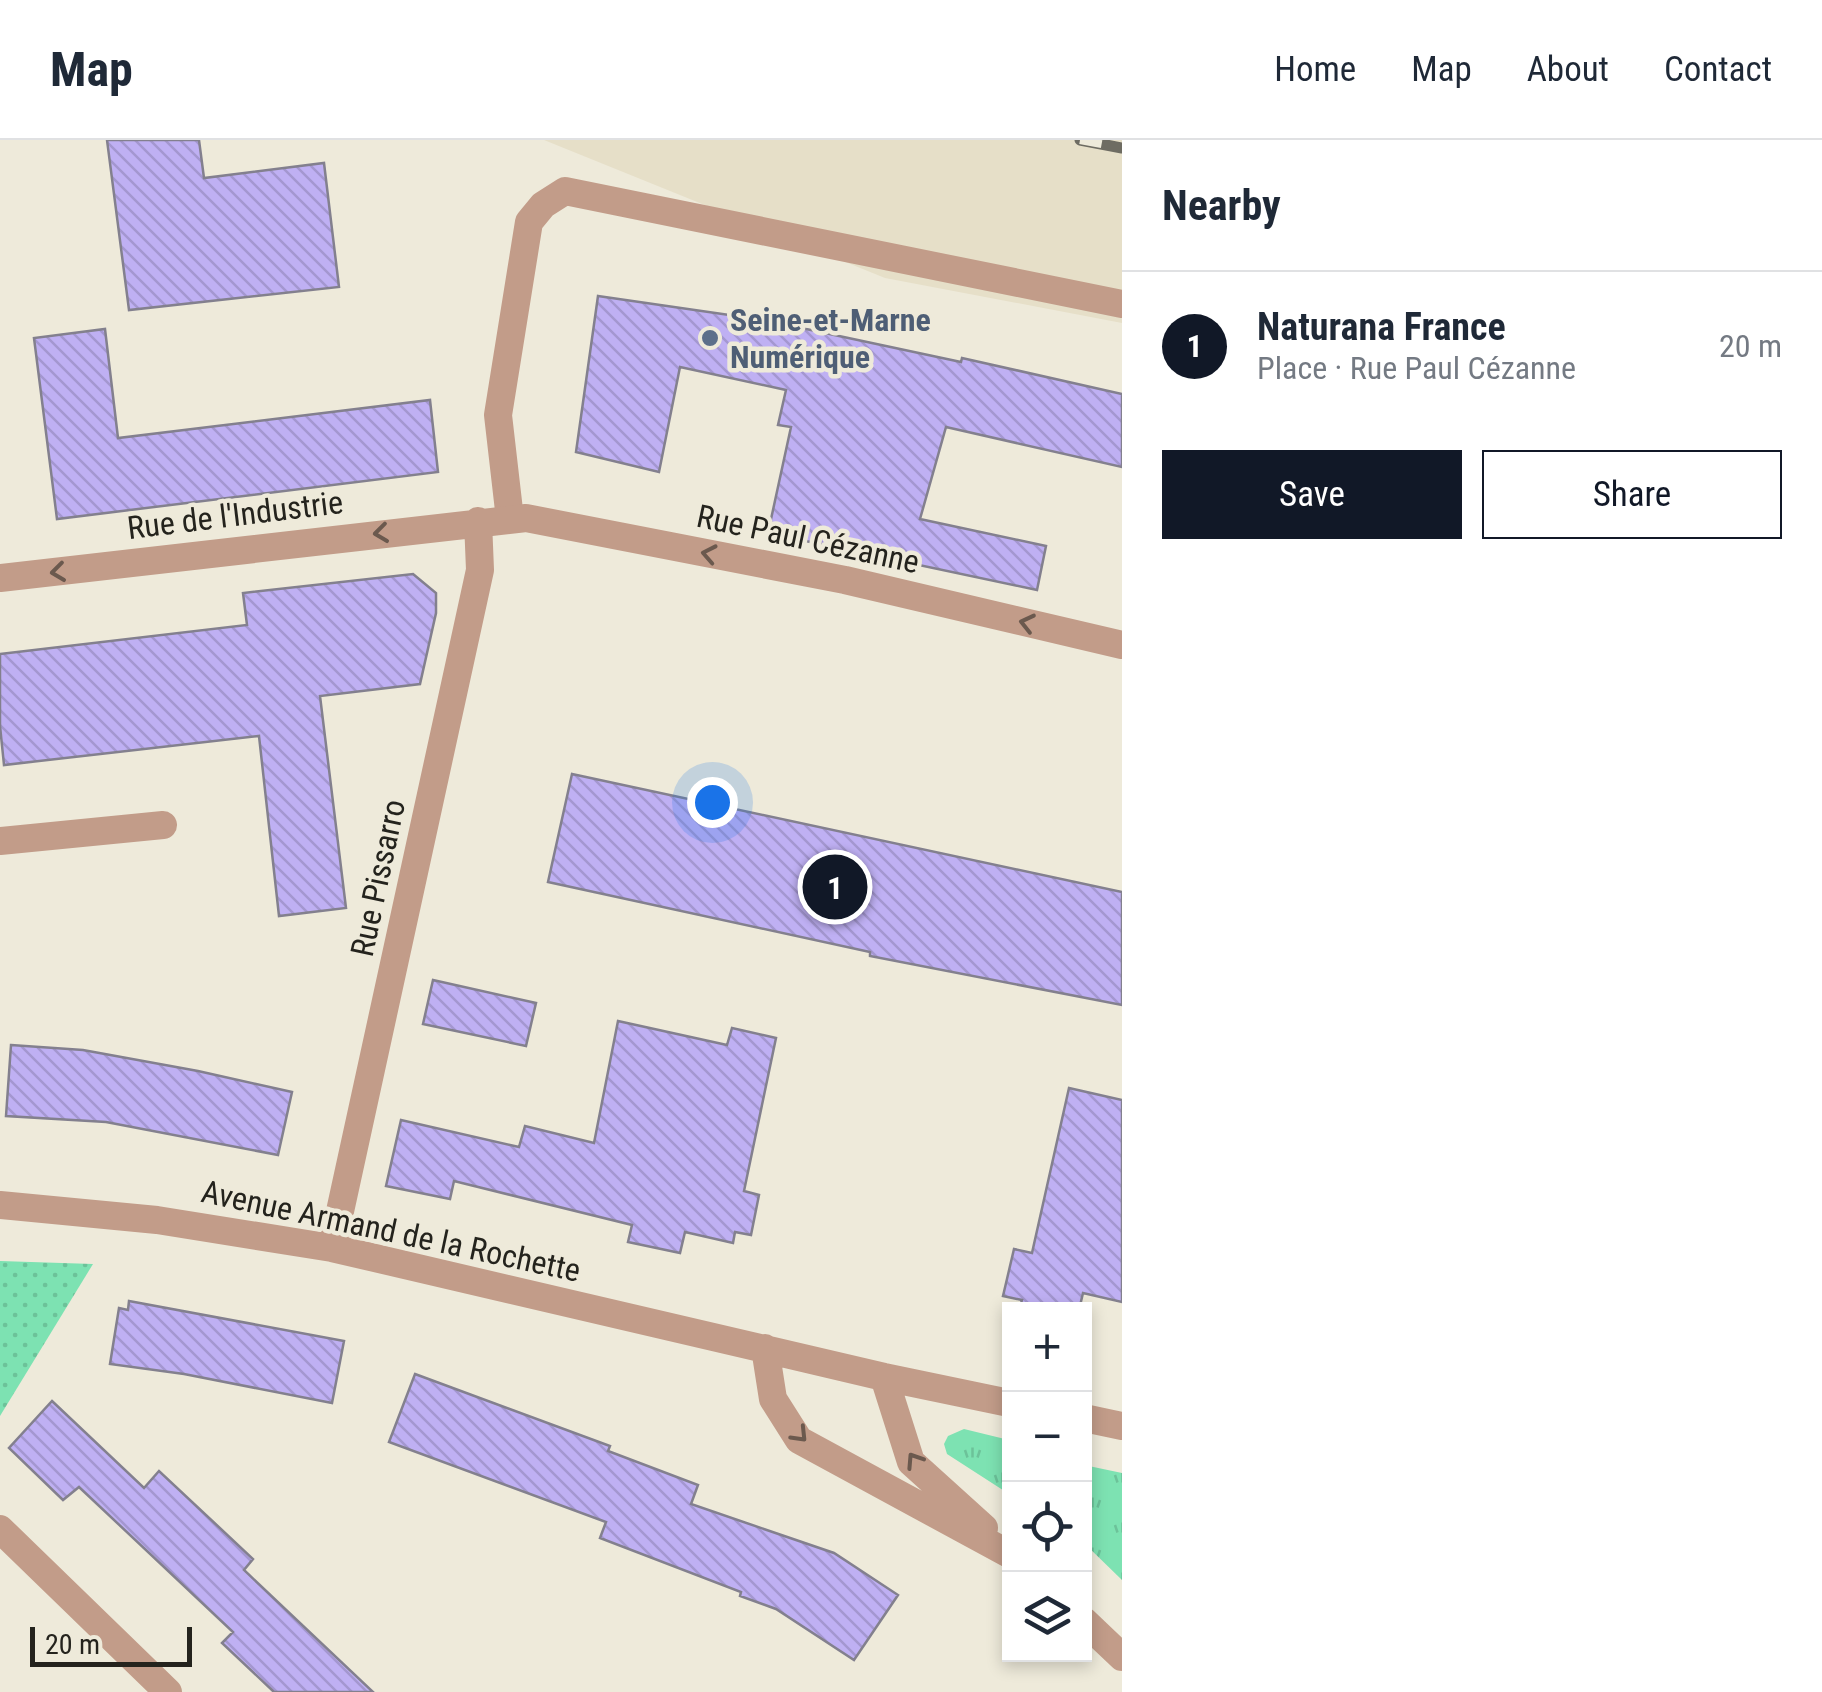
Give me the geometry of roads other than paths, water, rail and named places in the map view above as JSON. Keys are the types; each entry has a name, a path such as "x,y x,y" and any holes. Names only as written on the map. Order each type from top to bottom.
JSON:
{"street":[{"path":"510,519 498,414 529,222 543,205 565,191 1122,304"},
{"name":"Rue Paul Cézanne","path":"478,521 538,520 845,580 1122,645"},
{"name":"Rue de l'Industrie","path":"0,578 478,521"},
{"name":"Rue Pissarro","path":"332,1248 480,570 478,521"},
{"path":"0,841 163,825"},
{"name":"Avenue Armand de la Rochette","path":"0,1205 156,1220 332,1248 884,1377 1002,1400"},
{"path":"765,1348 773,1399 799,1440 1002,1548"},
{"path":"884,1377 911,1462 1002,1545"},
{"path":"1092,1420 1122,1426"},
{"path":"0,1529 168,1692"},
{"path":"1092,1628 1122,1656"}],"railway":[{"path":"1080,140 1122,148"}],"place":[{"name":"Seine-et-Marne Numérique","path":"710,338"},
{"name":"Naturana France","path":"835,887"}]}
